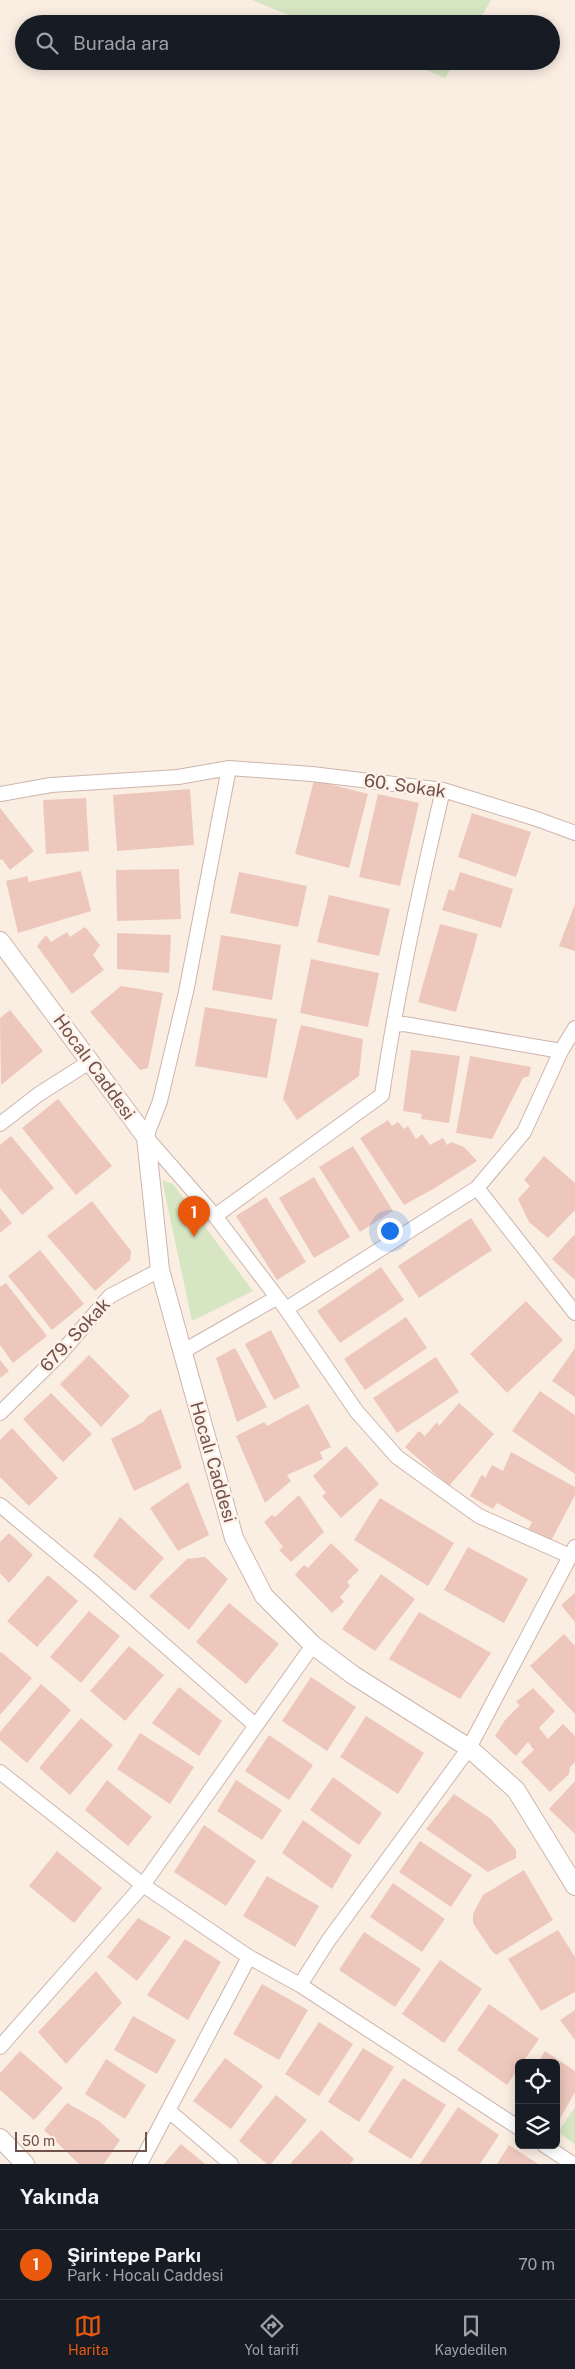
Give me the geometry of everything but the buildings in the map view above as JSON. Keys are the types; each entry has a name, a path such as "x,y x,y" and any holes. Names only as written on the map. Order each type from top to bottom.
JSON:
{"street":[{"name":"60. Sokak","path":"0,794 51,785 178,777 229,768 312,774 443,790 534,818 575,834"},
{"path":"229,768 186,992 160,1102 146,1137 215,1216 286,1309 357,1412 397,1457 479,1516 573,1551 469,1748 328,1941 300,1985"},
{"path":"215,1216 382,1095 415,908 443,790"},
{"name":"Hocalı Caddesi","path":"0,941 146,1137 160,1270 234,1538 264,1596 312,1645 353,1675 469,1748 516,1790 575,1886"},
{"path":"394,1025 404,1024 561,1051"},
{"path":"286,1309 477,1188 524,1132 561,1051 575,1028"},
{"path":"0,1124 39,1094 91,1061"},
{"path":"477,1188 575,1313"},
{"name":"679. Sokak","path":"0,1413 59,1355 110,1296 160,1270"},
{"path":"182,1352 276,1298"},
{"path":"0,1505 94,1583 255,1725"},
{"path":"0,2047 143,1885 312,1645"},
{"path":"0,1772 143,1885 249,1957 300,1985 515,2125"},
{"path":"140,2164 249,1957"},
{"path":"169,2111 232,2164"},
{"path":"0,2138 25,2164"},
{"path":"550,2149 573,2164"}],"green space":[{"path":"252,0 491,0 482,15 289,15"},
{"path":"426,70 450,70 445,78"},
{"path":"162,1180 173,1184 253,1291 192,1321"},
{"path":"575,2107 575,2144 560,2133 560,2129"}],"place":[{"name":"Şirintepe Parkı","path":"194,1237"}]}
